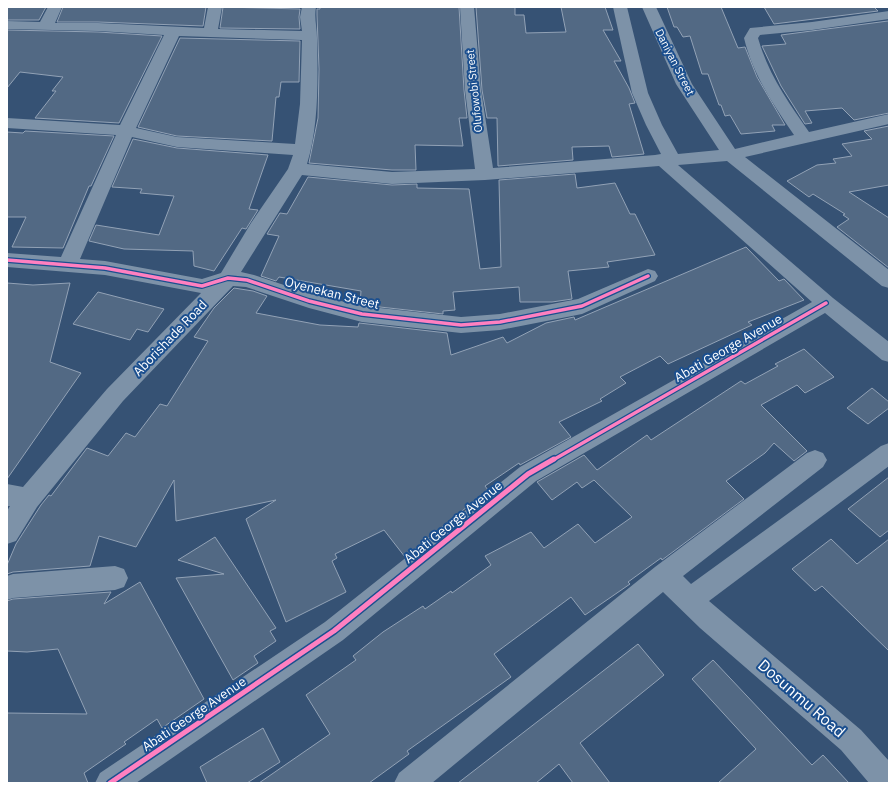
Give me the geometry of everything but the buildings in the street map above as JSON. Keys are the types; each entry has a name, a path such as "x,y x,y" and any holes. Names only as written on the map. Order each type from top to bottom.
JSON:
{"street":[{"path":"45,27 55,7"},
{"path":"210,33 215,7"},
{"name":"Aborishade Road","path":"7,533 18,497 228,278 258,228 297,169 303,150 308,104 310,36 307,17 309,7"},
{"name":"Olufowobi Street","path":"467,7 475,109 485,174"},
{"path":"620,7 640,93 654,125 666,159 826,303 889,354"},
{"name":"Daniyan Street","path":"649,7 684,84 731,155 889,281"},
{"path":"804,138 762,72 753,50 751,38 755,31 812,26 889,15"},
{"path":"7,25 98,27 173,32 310,36"},
{"path":"67,266 126,131 173,32"},
{"path":"297,169 392,178 485,174 731,155 889,119"},
{"path":"7,123 126,131 177,142 303,150"},
{"name":"Oyenekan Street","path":"7,260 105,268 202,286 228,278 247,280 309,301 362,314 461,325 500,322 582,306 648,276"},
{"name":"Abati George Avenue","path":"110,783 334,631 528,474 826,303"},
{"path":"690,600 889,453"},
{"path":"409,783 664,575 815,460"},
{"name":"Dosunmu Road","path":"664,575 709,619 784,680 851,740 889,783"},
{"path":"7,588 13,586 115,578"}],"cycle path":[{"path":"7,260 105,268 202,286 228,278 247,280 309,301 362,314 461,325 500,322 582,306 648,276"},
{"path":"110,783 334,631 528,474 826,303"}]}
